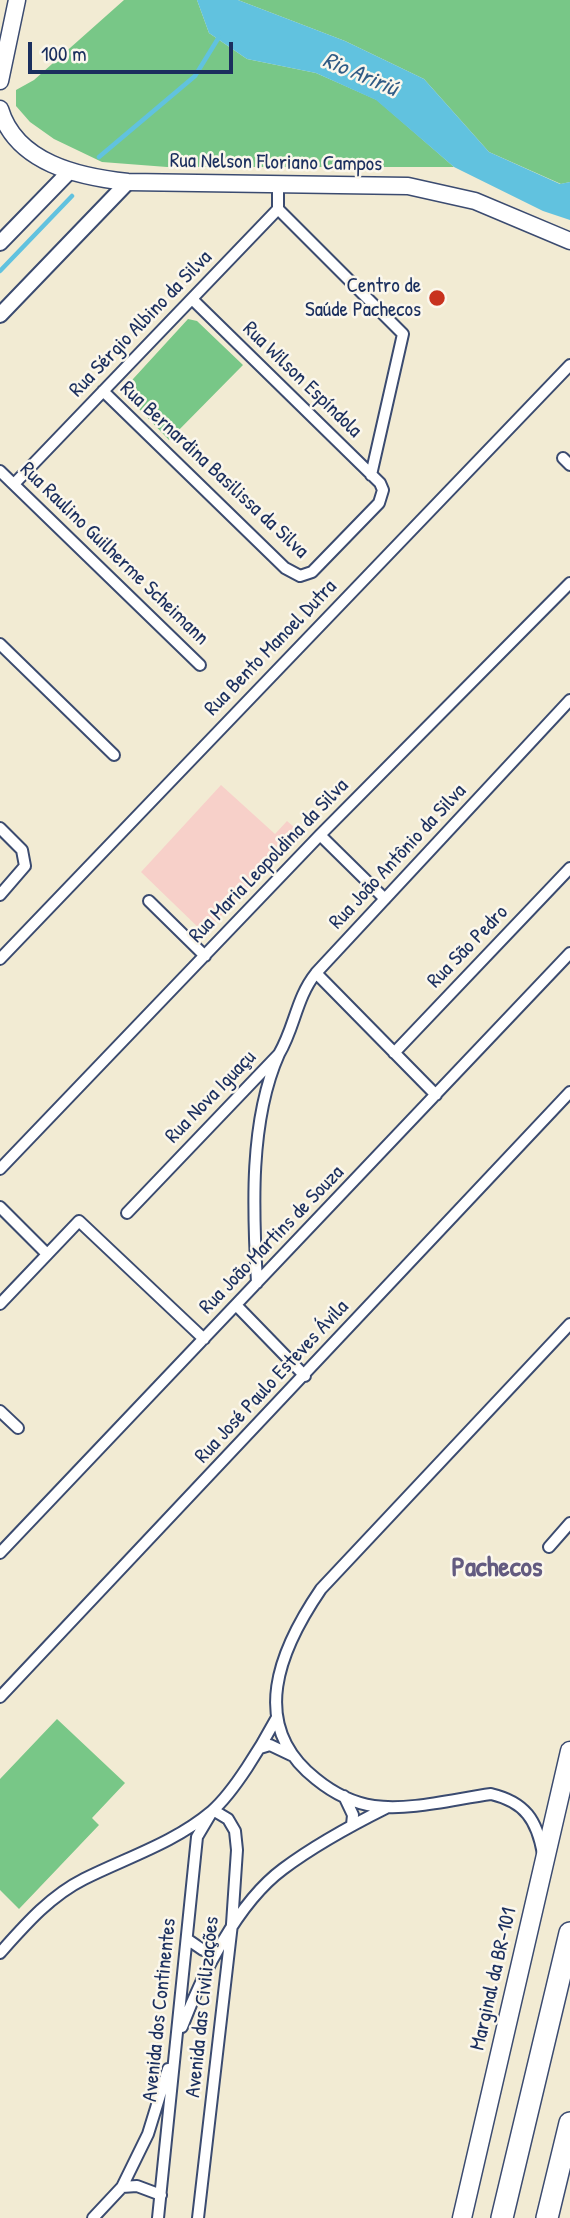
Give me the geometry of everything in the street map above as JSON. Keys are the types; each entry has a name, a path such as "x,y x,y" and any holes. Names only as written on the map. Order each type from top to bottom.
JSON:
{"highway":[{"path":"502,2218 570,1933"},
{"path":"547,2218 570,2123"}],"main road":[{"path":"0,82 17,0"},
{"name":"Rua Nelson Floriano Campos","path":"0,109 13,136 27,149 69,172 128,182 383,184 436,190 475,201 570,241"},
{"name":"Marginal da BR-101","path":"462,2218 570,1751"}],"street":[{"path":"0,243 69,172"},
{"path":"0,315 128,182"},
{"path":"278,184 278,209 403,334 371,475"},
{"name":"Rua Sérgio Albino da Silva","path":"13,484 278,209"},
{"name":"Rua Wilson Espíndola","path":"192,299 371,475 383,490"},
{"name":"Rua Bento Manoel Dutra","path":"0,958 570,365"},
{"name":"Rua Bernardina Basilissa da Silva","path":"103,391 285,568 300,576 313,572 379,503 383,490"},
{"name":"Rua Raulino Guilherme Scheimann","path":"0,471 200,666"},
{"name":"Rua Maria Leopoldina da Silva","path":"0,1169 320,835 570,583"},
{"path":"0,644 114,755"},
{"name":"Rua João Antônio da Silva","path":"279,1054 292,1031 300,997 316,973 570,700"},
{"path":"0,828 18,845 24,857 21,873 0,895"},
{"path":"320,835 384,900"},
{"name":"Rua São Pedro","path":"394,1053 570,868"},
{"path":"149,901 205,956"},
{"name":"Rua João Martins de Souza","path":"0,1553 570,953"},
{"path":"316,973 436,1095"},
{"name":"Rua Nova Iguaçu","path":"127,1213 279,1054"},
{"name":"Rua Nova Iguaçu","path":"257,1283 256,1179 265,1090 279,1054"},
{"name":"Rua José Paulo Esteves Ávila","path":"0,1697 570,1092"},
{"path":"0,1207 47,1254"},
{"path":"0,1304 79,1221 204,1339"},
{"path":"236,1305 305,1376"},
{"path":"0,1953 58,1895 83,1879 165,1843 213,1810 260,1748 276,1719 281,1666 300,1620 321,1589 570,1324"},
{"path":"0,1411 18,1428"},
{"path":"549,1547 570,1523"},
{"path":"276,1719 293,1756"},
{"path":"260,1748 279,1747 293,1756 308,1773 358,1802 388,1807 491,1794 506,1798 532,1816 539,1830 545,1862"},
{"path":"344,1796 350,1805 352,1825"},
{"path":"93,2218 122,2188 148,2134 176,2042 232,1924 280,1870 352,1825 388,1807"},
{"name":"Avenida das Civilizações","path":"198,2218 232,1924 235,1831 228,1819 213,1810"},
{"name":"Avenida dos Continentes","path":"158,2218 197,1838 213,1810"},
{"path":"187,1939 203,1950 217,1951"},
{"path":"122,2188 137,2186 161,2195"}],"shaded area":[{"path":"221,785 275,834 287,821 302,834 204,933 141,872"}],"green space":[{"path":"124,0 197,0 209,33 247,59 316,73 377,100 454,167 167,167 102,162 54,139 30,122 16,106 16,90 34,80"},
{"path":"238,0 570,0 570,182 561,184 489,152 424,79 345,41"},
{"path":"188,319 197,321 243,365 169,440 122,391"},
{"path":"57,1719 125,1783 92,1818 99,1825 19,1909 0,1890 0,1779"}],"water":[{"name":"Rio Aririú","path":"197,0 238,0 345,41 424,79 489,152 560,184 570,182 570,220 543,211 454,167 376,100 316,73 247,59 209,33"}],"waterway":[{"path":"99,157 195,76 219,37"},
{"path":"0,271 72,196"}],"place":[{"name":"Centro de Saúde Pachecos","path":"437,298"}],"district":[{"name":"Pachecos","path":"497,1569"}]}
